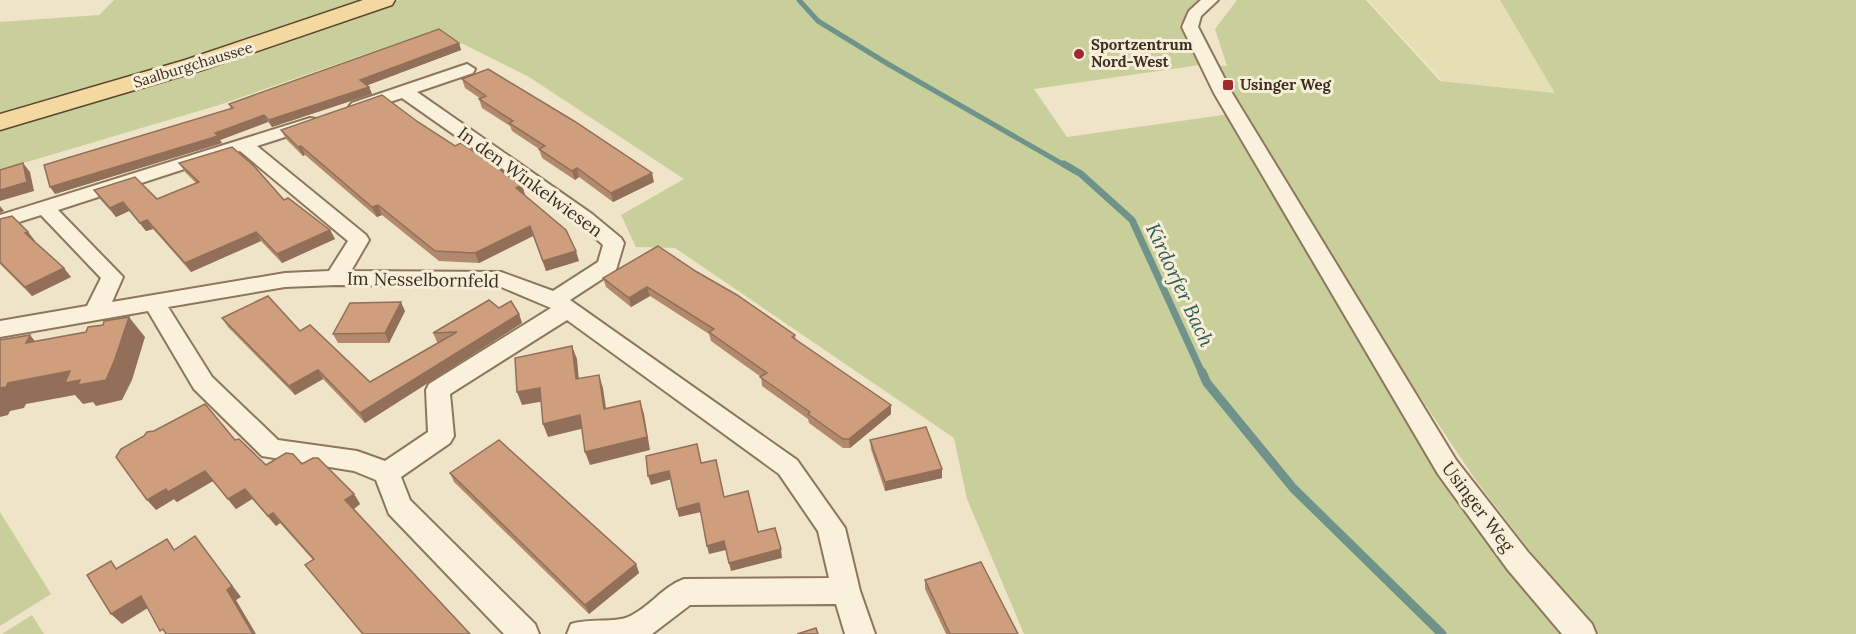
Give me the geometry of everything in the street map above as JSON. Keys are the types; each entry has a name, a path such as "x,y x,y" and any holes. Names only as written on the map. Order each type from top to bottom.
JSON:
{"main road":[{"name":"Saalburgchaussee","path":"0,122 257,45 384,0"}],"street":[{"name":"Usinger Weg","path":"1210,0 1194,14 1190,27 1223,93 1447,467 1518,561 1581,634"},
{"path":"0,222 244,145 467,69"},
{"name":"In den Winkelwiesen","path":"405,92 585,218 614,243 608,265 561,305"},
{"path":"244,145 358,240 336,278"},
{"path":"46,209 112,277 96,312"},
{"name":"Im Nesselbornfeld","path":"0,329 285,280 501,279 561,305 788,467 831,528 846,591 860,634"},
{"path":"154,302 203,383 271,449 357,461 387,473 399,506 524,634"},
{"path":"387,473 441,436 438,390 561,305"},
{"path":"582,634 633,631 684,592 846,591"}],"shaded area":[{"path":"1368,0 1500,0 1556,93 1443,81"}],"green space":[{"path":"114,0 371,0 195,59 0,115 0,22 99,15"},
{"path":"399,0 1205,0 1179,26 1201,65 1227,66 1215,29 1237,0 1366,0 1440,81 1555,93 1500,0 1856,0 1856,634 1594,634 1477,482 1238,125 1440,478 1561,634 1024,634 967,499 954,438 675,248 636,247 621,215 684,179 529,77 435,30 219,105 0,170 0,127 340,22","holes":["1200,65 1230,114 1067,137 1034,89"]},
{"path":"0,512 51,594 0,626"},
{"path":"32,615 44,634 2,634"}],"building":[{"path":"439,29 459,43 360,80 369,87 269,120 264,115 215,133 218,136 50,187 44,165 233,108 229,104"},
{"path":"488,69 574,121 652,173 611,193 577,168 572,171 539,149 545,146 509,123 513,121 479,99 486,96 462,79"},
{"path":"382,95 455,146 461,143 522,185 516,188 566,230 576,251 543,261 530,226 475,253 435,251 378,205 372,207 301,146 298,147 281,130"},
{"path":"232,147 254,166 284,200 288,198 330,230 277,254 256,232 185,263 147,220 140,223 123,202 110,208 94,190 135,177 157,199 199,182 179,163"},
{"path":"23,163 27,182 0,190 0,170"},
{"path":"12,216 28,232 25,233 64,268 25,287 0,262 0,219"},
{"path":"658,246 737,295 795,335 792,337 891,405 849,439 843,439 808,414 810,412 760,377 767,373 709,332 714,329 647,287 629,298 603,278"},
{"path":"268,296 300,331 310,325 370,382 457,332 433,333 489,300 499,308 511,301 519,314 360,413 318,370 289,386 222,318"},
{"path":"401,302 385,333 333,334 350,303"},
{"path":"129,317 106,380 78,385 80,380 65,383 70,371 8,383 6,387 0,388 0,340 30,335 26,343 86,332 88,327 103,325 104,321"},
{"path":"572,346 576,379 599,375 604,409 640,401 647,437 585,452 580,415 543,424 540,388 517,392 515,358"},
{"path":"205,404 235,440 239,439 266,465 286,453 293,454 302,464 318,458 354,494 345,500 470,634 363,634 305,565 314,559 273,513 268,516 245,489 228,499 205,471 168,492 166,489 147,500 116,457 121,449 147,432 154,431"},
{"path":"926,427 942,469 885,482 870,440"},
{"path":"499,440 636,564 585,605 450,473"},
{"path":"697,444 701,463 716,460 724,497 748,491 758,532 775,528 781,549 729,563 724,541 707,546 699,503 677,509 669,471 648,476 646,456"},
{"path":"195,536 232,586 227,590 253,634 166,634 163,629 160,631 141,596 111,614 87,575 111,561 116,569 167,539 174,550"},
{"path":"981,562 1018,634 950,634 925,580"},
{"path":"816,628 818,634 797,634"}],"waterway":[{"name":"Kirdorfer Bach","path":"799,0 818,21 1066,166"},
{"name":"Kirdorfer Bach","path":"1064,164 1081,174 1132,220 1202,373"},
{"name":"Kirdorfer Bach","path":"1202,372 1207,383 1293,488 1442,634"}],"place":[{"name":"Sportzentrum Nord-West","path":"1079,54"},
{"name":"Usinger Weg","path":"1228,85"}]}
